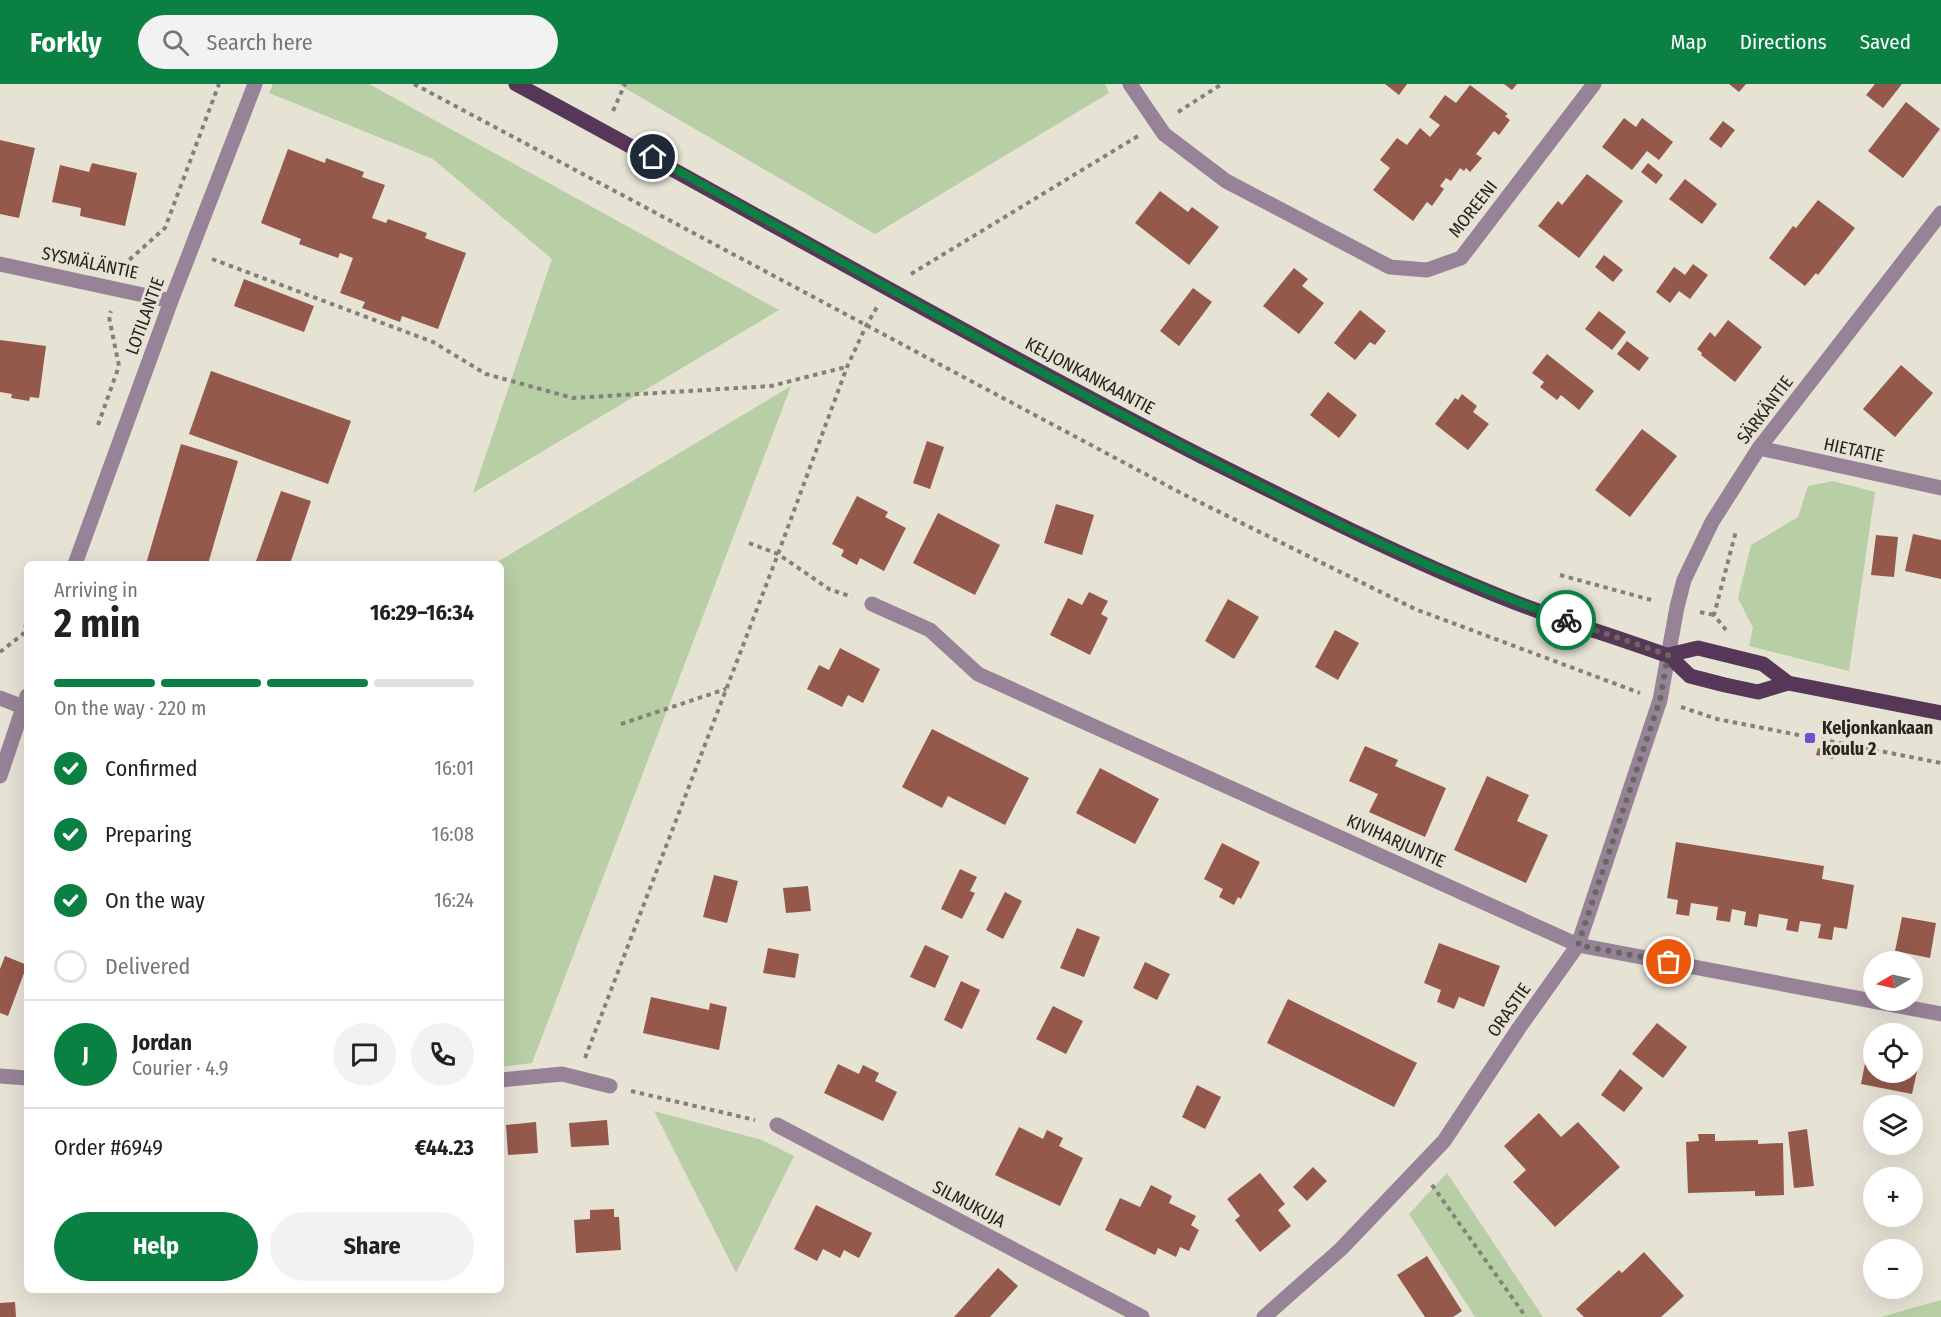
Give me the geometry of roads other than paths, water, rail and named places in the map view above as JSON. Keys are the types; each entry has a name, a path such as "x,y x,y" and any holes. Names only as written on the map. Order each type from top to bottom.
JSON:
{"main road":[{"name":"KELJONKANKAANTIE","path":"516,84 1130,419 1338,525 1504,598 1668,655 1690,676 1758,692 1788,683"},
{"name":"KELJONKANKAANTIE","path":"1668,655 1698,648 1763,664 1788,683 1941,713"}],"street":[{"name":"LOTILANTIE","path":"76,561 171,301 255,84"},
{"name":"MOREENI","path":"1130,84 1164,134 1226,181 1390,267 1427,270 1461,258 1594,84"},
{"name":"SÄRKÄNTIE","path":"1668,655 1684,580 1712,522 1759,448 1941,213"},
{"name":"SYSMÄLÄNTIE","path":"0,264 171,301"},
{"name":"HIETATIE","path":"1759,448 1941,488"},
{"name":"KIVIHARJUNTIE","path":"872,604 930,630 978,675 1578,945 1941,1014"},
{"name":"ORASTIE","path":"1264,1317 1341,1249 1444,1141 1519,1028 1578,945 1660,700 1668,655"},
{"path":"0,698 24,702"},
{"path":"0,776 24,705"},
{"path":"504,1080 562,1074 610,1086"},
{"path":"0,1076 24,1078"},
{"name":"SILMUKUJA","path":"777,1125 1142,1317"}],"place":[{"name":"Keljonkankaan koulu 2","path":"1810,738"}]}
